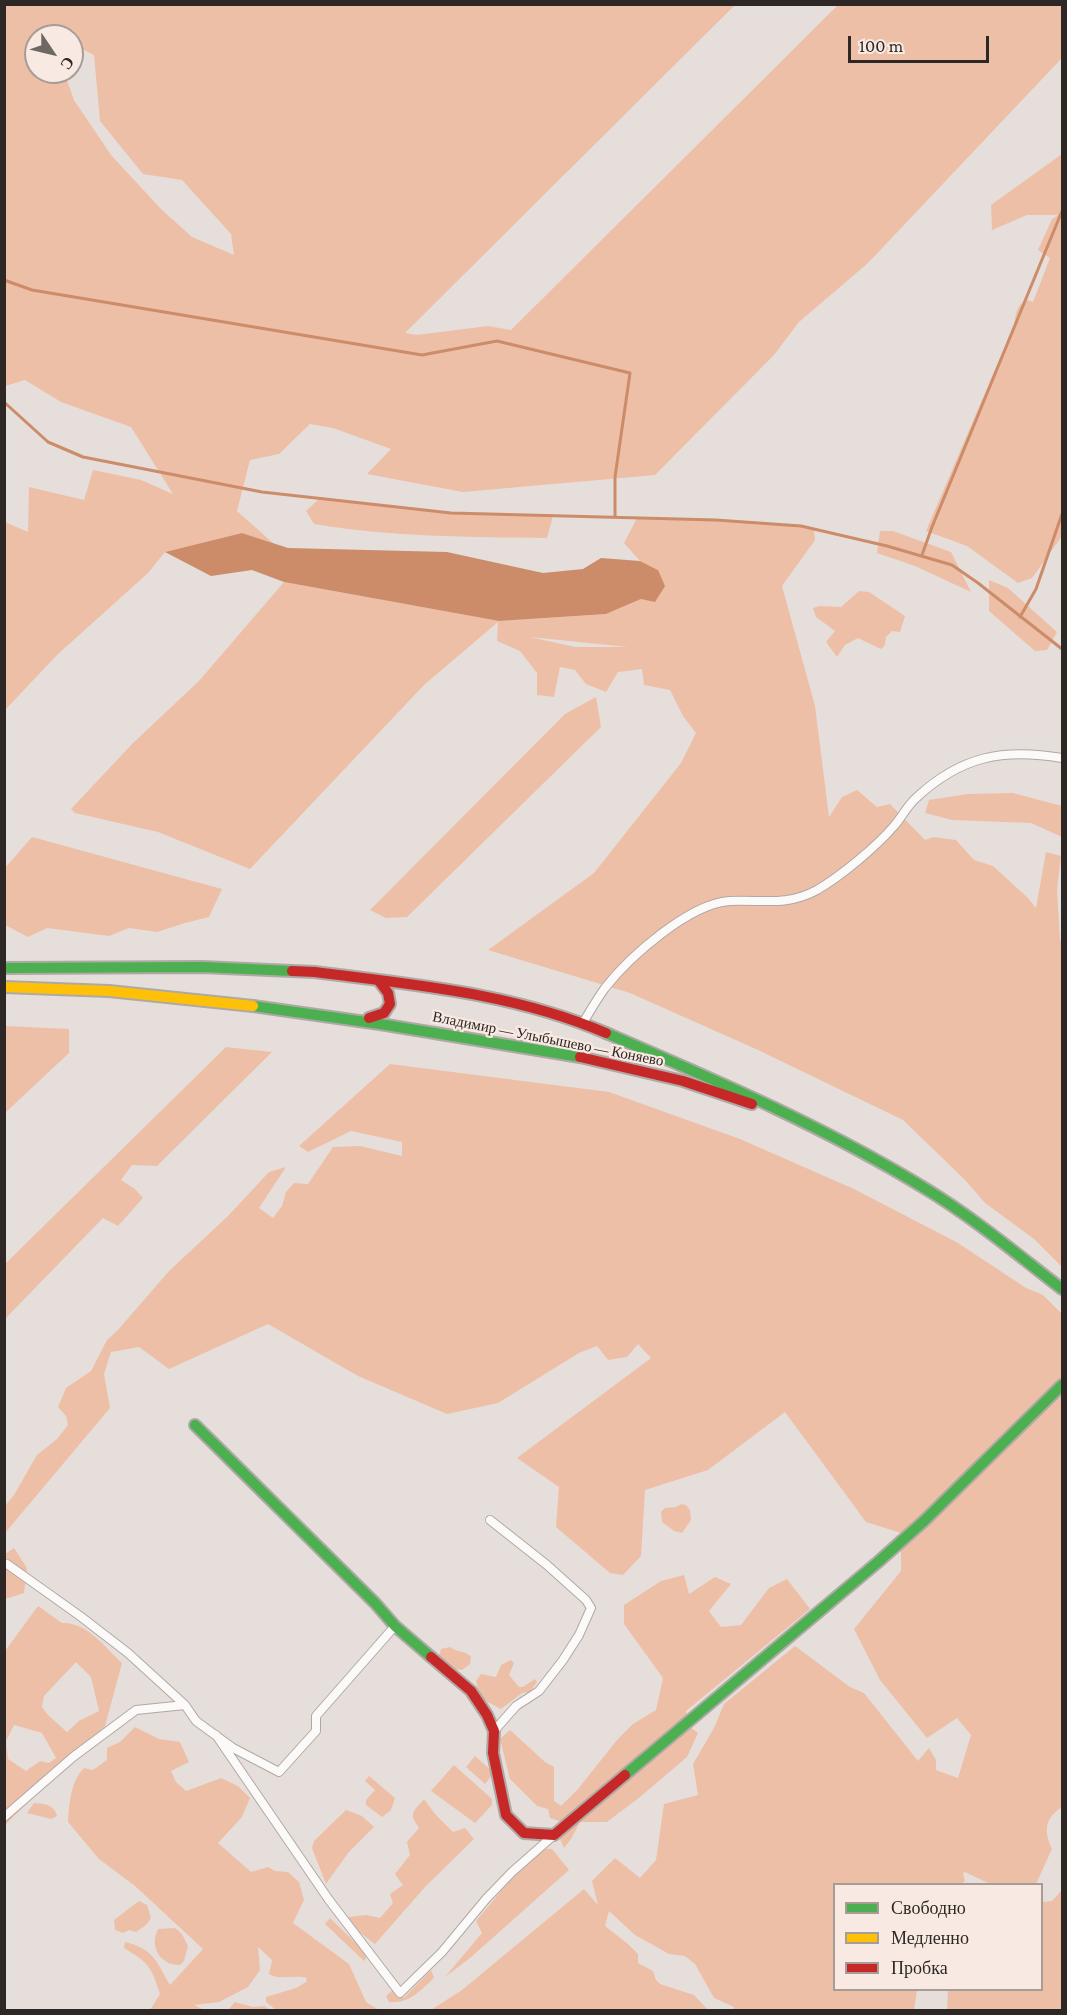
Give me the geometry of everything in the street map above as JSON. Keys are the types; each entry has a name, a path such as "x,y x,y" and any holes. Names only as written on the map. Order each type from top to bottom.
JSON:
{"main road":[{"name":"Владимир — Улыбышево — Коняево","path":"4,968 202,967 315,972 465,991 532,1007 583,1023 784,1111 880,1162 943,1199 1018,1253 1062,1289"},
{"name":"Владимир — Улыбышево — Коняево","path":"357,1019 379,1017 388,1010 391,998 387,987 379,981"},
{"name":"Владимир — Улыбышево — Коняево","path":"4,987 108,991 217,1002 357,1019 496,1042 642,1070 724,1093 831,1137"},
{"path":"195,1425 375,1603 395,1626 471,1691 488,1715 494,1731 493,1753 506,1815 524,1833 554,1835 878,1562 924,1521 1062,1385"}],"street":[{"path":"583,1023 606,988 638,953 685,917 708,905 728,901 796,899 818,889 869,852 894,827 914,800 937,780 960,766 988,756 1018,754 1062,758"},
{"path":"490,1520 546,1565 586,1600 591,1608 579,1635 539,1691 516,1706 494,1731"},
{"path":"7,1564 128,1653 185,1705 196,1721 234,1748 279,1772 316,1731 316,1716 395,1626"},
{"path":"4,1817 73,1757 136,1710 185,1705"},
{"path":"216,1735 330,1900 400,1993 442,1952 505,1879 554,1835"}],"shaded area":[{"path":"5,5 735,5 405,333 417,335 488,326 511,330 838,5 1062,5 1062,58 868,263 799,322 774,355 655,475 463,492 367,474 391,449 333,428 310,424 279,454 250,460 237,511 273,543 242,533 165,552 148,573 57,655 5,710 5,522 28,532 29,487 84,500 93,470 141,480 173,494 131,427 61,402 25,380 5,386","holes":["24,24 84,24 84,50 94,55 100,121 143,174 182,180 231,234 234,255 192,237 161,209 111,155 74,100 68,84 24,84"]},
{"path":"1062,154 1062,536 1032,578 1018,583 967,546 926,531 1014,325 1017,310 1027,300 1033,302 1050,258 1038,250 1052,219 1058,215 1027,215 992,230 991,205"},
{"path":"320,498 451,513 553,516 547,538 459,537 372,532 314,524 306,511"},
{"path":"637,518 729,521 814,529 815,540 782,586 815,706 829,817 842,797 857,790 877,807 890,804 925,840 933,837 956,840 974,860 993,866 1036,908 1046,852 1061,856 1057,889 1060,940 1062,942 1062,1267 1034,1239 985,1203 965,1180 903,1120 758,1050 630,993 488,950 594,873 681,763 696,733 683,716 670,690 644,685 642,669 618,672 606,692 586,684 575,670 560,667 554,697 537,695 537,673 520,651 497,641 498,622 424,685 250,869 158,832 75,813 71,809 133,743 199,681 284,582 499,621 606,614 641,599 658,570 640,561 624,543","holes":["530,637 628,647 575,647"]},
{"path":"880,531 893,531 951,552 971,592 915,566 877,553"},
{"path":"242,533 288,548 447,552 543,573 583,569 601,558 640,561 658,570 665,586 655,602 641,599 606,614 499,621 284,582 252,570 211,576 165,552"},
{"path":"989,580 1008,588 1057,632 1047,650 1035,651 989,611"},
{"path":"859,591 869,592 905,616 900,632 892,631 886,637 885,645 881,649 858,638 845,645 837,657 826,642 835,631 816,617 813,608 841,607"},
{"path":"596,697 601,727 407,917 386,918 370,910 565,714"},
{"path":"1013,793 1062,806 1062,837 1031,823 952,820 925,813 929,800 968,794"},
{"path":"32,837 222,889 209,917 157,932 129,928 109,936 47,928 28,937 5,925 4,869"},
{"path":"5,1026 69,1029 69,1053 5,1113"},
{"path":"226,1047 272,1052 157,1166 132,1165 121,1180 135,1189 143,1198 118,1226 103,1218 5,1319 5,1264"},
{"path":"390,1064 609,1092 740,1139 854,1189 958,1243 1026,1288 1043,1295 1062,1314 1062,1807 1052,1816 1047,1826 1052,1849 1036,1883 988,1883 965,1872 963,1873 965,1881 962,1883 833,1883 833,1991 917,1991 914,2010 733,2010 734,2007 714,1998 695,1964 685,1956 669,1954 635,1935 609,1911 605,1926 638,1954 638,1963 653,1971 660,1984 694,1995 708,2010 431,2010 462,1990 584,1889 598,1905 592,1881 615,1858 640,1878 656,1860 664,1804 698,1795 693,1764 714,1728 724,1704 795,1646 850,1687 864,1693 918,1761 929,1748 936,1760 936,1770 958,1778 971,1735 957,1718 927,1738 880,1680 854,1629 901,1571 901,1533 866,1522 785,1412 708,1470 645,1490 641,1556 623,1575 610,1573 556,1527 559,1487 517,1458 651,1358 638,1344 627,1357 608,1360 597,1346 579,1353 498,1403 447,1414 358,1376 268,1324 169,1369 139,1347 111,1352 104,1374 110,1408 5,1533 5,1506 37,1455 57,1439 68,1425 66,1416 58,1407 66,1388 91,1371 107,1340 169,1271 228,1216 269,1172 286,1167 259,1208 273,1218 282,1206 286,1192 294,1183 308,1184 333,1147 360,1146 402,1156 402,1142 351,1131 308,1152 299,1146"},
{"path":"686,1505 690,1510 691,1520 682,1533 674,1531 662,1522 661,1512 665,1508"},
{"path":"14,1548 27,1568 24,1593 5,1599 5,1554"},
{"path":"684,1575 689,1594 715,1577 731,1584 709,1611 721,1627 741,1625 769,1588 787,1579 810,1609 686,1711 689,1726 698,1733 687,1757 607,1822 580,1822 564,1848 559,1837 562,1822 550,1818 548,1809 537,1806 510,1779 500,1739 510,1730 545,1762 554,1767 554,1801 561,1806 578,1789 617,1740 633,1724 656,1710 663,1678 624,1624 624,1605 661,1581"},
{"path":"38,1606 62,1623 79,1626 87,1631 122,1663 105,1726 5,1825 5,1651","holes":["76,1662 91,1677 99,1711 79,1721 67,1732 42,1707 44,1696","14,1725 42,1733 56,1758 49,1763 40,1761 26,1771 8,1759 6,1741"]},
{"path":"450,1647 469,1655 470,1664 462,1670 446,1665 439,1656 441,1649"},
{"path":"511,1660 514,1663 509,1675 519,1687 535,1679 537,1682 530,1692 522,1693 501,1709 480,1698 476,1681 481,1674 496,1677 501,1665"},
{"path":"135,1727 159,1739 180,1742 189,1762 171,1771 176,1782 186,1791 221,1778 238,1786 250,1798 242,1817 218,1843 251,1872 268,1867 275,1871 288,1872 299,1882 304,1900 293,1923 349,1964 366,2002 379,2010 276,2010 266,2002 266,1997 296,1988 306,1982 307,1978 278,1977 269,1974 272,1960 258,1947 260,1970 248,1987 219,2002 194,2005 204,2010 150,2010 160,1994 157,1985 148,1966 124,1948 125,1942 143,1949 153,1957 170,1985 203,1949 135,1886 99,1859 68,1822 72,1793 80,1773 84,1768 93,1770 107,1760 107,1748 120,1742"},
{"path":"475,1756 494,1773 485,1784 466,1767"},
{"path":"454,1765 492,1799 492,1805 475,1823 431,1791"},
{"path":"369,1776 395,1798 391,1810 382,1817 366,1805 366,1800 375,1790 365,1781"},
{"path":"424,1799 453,1832 465,1828 474,1839 426,1886 375,1944 346,1922 349,1917 366,1915 380,1918 393,1903 390,1894 403,1885 395,1874 410,1855 407,1842 419,1828 413,1813"},
{"path":"34,1803 51,1807 57,1816 51,1819 27,1813"},
{"path":"346,1810 362,1816 374,1827 348,1853 326,1884 312,1848 314,1841"},
{"path":"533,1848 552,1849 569,1870 470,1958 445,1977 482,1933 476,1921 516,1873"},
{"path":"1061,1891 1062,2010 947,2010 948,1991 1043,1991 1043,1902 1052,1901"},
{"path":"139,1901 147,1905 151,1918 146,1925 136,1932 129,1930 123,1933 115,1930 114,1920"},
{"path":"330,1918 368,1955 364,1961 325,1924"},
{"path":"175,1928 182,1934 188,1946 184,1961 180,1965 167,1962 162,1958 158,1954 155,1942 158,1929"},
{"path":"431,1970 434,1978 419,1992 402,2001 389,2002 386,1996 394,1989 404,1998"},
{"path":"235,2002 253,2007 264,2006 271,2010 228,2010"}],"waterway":[{"path":"922,555 1062,211"},
{"path":"4,280 32,290 422,355 497,341 630,373 615,477 615,517"},
{"path":"4,402 48,442 83,457 262,492 451,513 716,520 801,526 887,546 952,565 1062,649"},
{"path":"1020,617 1036,589 1062,514"}],"traffic: fast":[{"path":"4,968 202,967 292,971"},
{"path":"253,1006 580,1057"},
{"path":"606,1033 769,1105 888,1166 961,1212 1062,1289"},
{"path":"625,1775 924,1521 1062,1385"},
{"path":"195,1425 375,1603 395,1626 431,1657"}],"traffic: slow":[{"path":"4,987 109,991 253,1006"}],"traffic: jam":[{"path":"292,971 315,972 463,992 535,1008 606,1033"},
{"path":"369,1018 384,1013 390,1004 388,993 379,981"},
{"path":"580,1057 683,1081 752,1104"},
{"path":"431,1657 471,1691 487,1715 494,1731 493,1753 506,1815 524,1833 554,1835 625,1775"}]}
